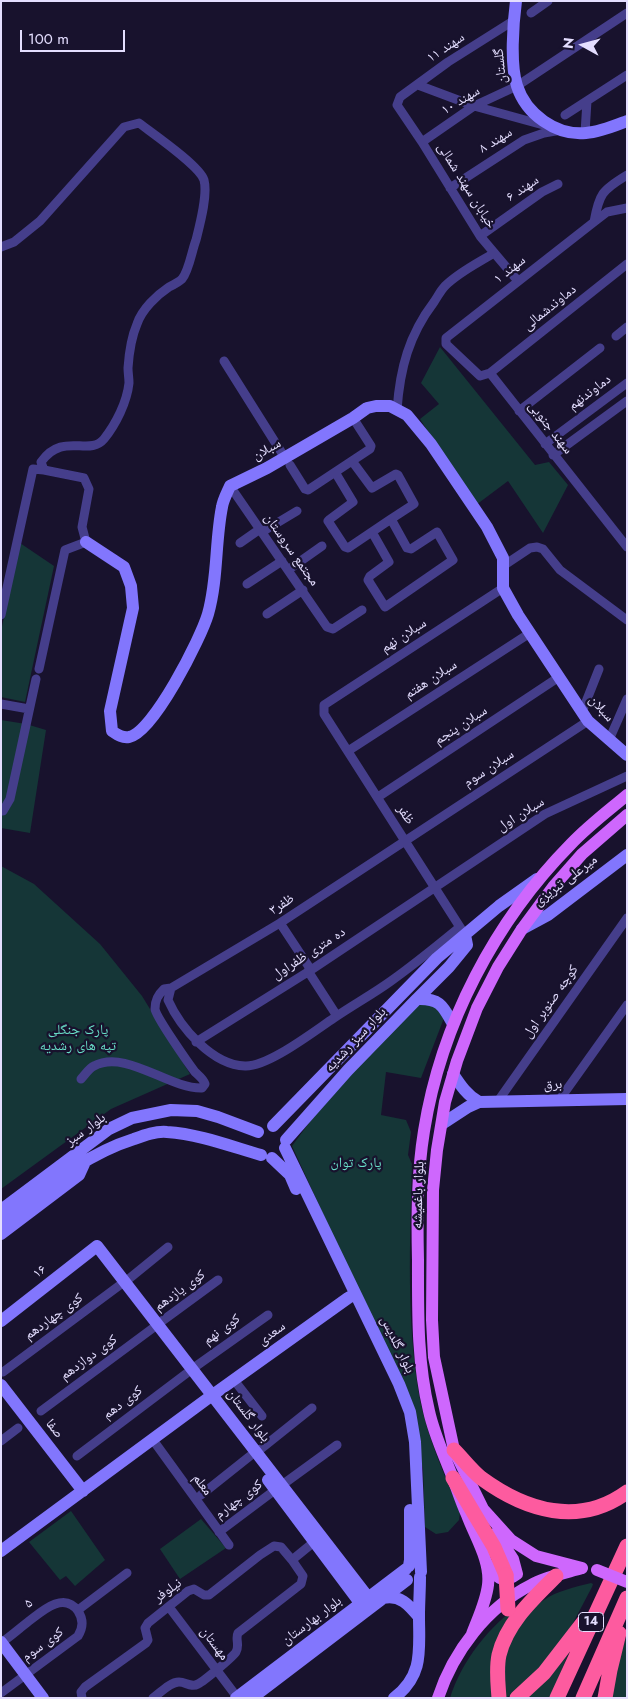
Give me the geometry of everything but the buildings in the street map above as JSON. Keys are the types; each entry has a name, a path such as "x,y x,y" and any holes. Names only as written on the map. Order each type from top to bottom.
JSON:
{"highway":[{"path":"454,1450 480,1477 526,1503 548,1511 572,1513 592,1509 615,1500 627,1492"},
{"path":"453,1478 494,1547 506,1575 508,1609 506,1637 497,1675 499,1698"},
{"name":"14","path":"557,1698 627,1546"},
{"path":"506,1637 516,1620 534,1598 556,1576"},
{"path":"517,1698 544,1674 603,1596"},
{"name":"14","path":"583,1698 627,1598"},
{"path":"605,1698 610,1670 627,1604"}],"main road":[{"name":"گلستان","path":"516,1 513,21 513,58 517,86 528,107 545,122 561,130 585,133 627,121"},
{"name":"سبلان","path":"230,486 267,468 287,462 367,408 390,406 397,410"},
{"path":"397,410 407,415 432,444 487,527 503,558 503,588"},
{"path":"86,542 124,567 131,586 133,608 110,711 112,731 122,737 130,737 141,731 183,670 208,614 214,590 216,549 222,505 230,486"},
{"name":"سبلان","path":"503,588 530,633 585,716 627,755"},
{"name":"بلوار باغمیشه","path":"484,1559 429,1413 419,1356 417,1204 420,1164 431,1093 453,1024 468,991 515,912 541,876 571,843 627,796"},
{"name":"بلوار باغمیشه","path":"627,815 582,854 552,887 498,967 477,1008 453,1074 445,1102 436,1150 433,1190 432,1320 434,1357 454,1450 483,1509 511,1540 529,1553 582,1568 596,1570 627,1582"},
{"name":"میرعلی تبریزی","path":"522,929 548,915 627,854"},
{"path":"273,1126 283,1132 286,1144 280,1155 266,1156 255,1144 258,1132 265,1127 273,1126 316,1084 402,992 463,931 541,876"},
{"name":"بلوار سبز رشدیه","path":"286,1144 348,1070 449,967 467,946 463,931"},
{"path":"417,999 428,998 437,1002 444,1007 453,1024"},
{"path":"453,1074 471,1098 479,1102"},
{"name":"برق","path":"479,1102 626,1097"},
{"path":"442,1124 479,1102"},
{"name":"بلوار سبز","path":"1,1210 109,1129 132,1118 171,1110 197,1112 218,1117 258,1132"},
{"name":"بلوار سبز","path":"1,1222 62,1175 100,1152 153,1133 167,1132 200,1138 266,1156"},
{"name":"بلوار گلدیس","path":"286,1144 402,1414 407,1443 411,1521 410,1560 407,1572"},
{"name":"بلوار گلدیس","path":"266,1156 290,1176 399,1384 410,1412 415,1442 421,1574 420,1647 417,1667 411,1680 397,1696"},
{"path":"1,1234 79,1175 86,1161"},
{"name":"بلوار گلستان","path":"95,1248 318,1539 370,1603"},
{"name":"۱۶","path":"1,1322 95,1248"},
{"name":"سعدی","path":"1,1551 210,1397 352,1296"},
{"name":"صفا","path":"1,1385 83,1491"},
{"path":"483,1509 513,1559 517,1574 510,1579 503,1580 496,1576 484,1559"},
{"path":"472,1634 484,1601 488,1583 484,1559"},
{"path":"407,1572 415,1566 419,1568 421,1574"},
{"path":"438,1698 453,1663 472,1634 511,1596 532,1584 582,1568"},
{"name":"بلوار بهارستان","path":"242,1697 370,1603 407,1572"},
{"path":"370,1603 390,1596 400,1599 419,1617"},
{"path":"1,1642 33,1698"},
{"path":"1,1655 43,1698"}],"street":[{"path":"531,13 548,1"},
{"name":"سهند ۱۰","path":"422,142 474,106 517,86 627,13"},
{"name":"سهند ۱۱","path":"398,101 400,97 448,62 513,21"},
{"path":"565,115 627,75"},
{"path":"418,85 474,106 561,130"},
{"name":"خیابان سهند شمالی","path":"398,101 397,105 480,236 518,281"},
{"path":"585,133 587,101"},
{"path":"1,247 14,242 40,221 124,127 138,123 192,164 204,179 204,205 200,224 182,279 159,295 137,321 129,352 129,384 119,414 103,441 87,447 76,445 56,447 41,462 44,470"},
{"name":"سهند ۸","path":"450,188 524,140 544,133 561,130"},
{"path":"594,222 599,199 608,187 627,175"},
{"name":"سهند ۶","path":"480,236 542,192 558,184"},
{"name":"سهند ۱","path":"490,373 480,376 445,341 446,338 607,212 627,208"},
{"path":"397,410 399,382 407,350 422,318 446,286 465,271 494,253"},
{"name":"دماوندشمالی","path":"490,373 627,264"},
{"path":"616,336 627,327"},
{"path":"519,411 600,348"},
{"path":"224,361 287,462 307,490 372,447 353,418"},
{"name":"سهند جنوبی","path":"490,373 627,547"},
{"name":"دماوندنهم","path":"545,444 627,383"},
{"path":"553,455 627,401"},
{"path":"335,472 353,502 330,518 329,524 346,548 414,504 398,475 396,474 372,488 352,461"},
{"path":"1,616 33,469 84,478 89,490 82,527 86,542 65,550 39,669"},
{"name":"مجتمع سروستان","path":"230,486 330,629 333,629 362,610"},
{"path":"240,543 297,511"},
{"path":"372,532 389,562 368,578 385,607 453,560 437,532 409,549 391,519"},
{"path":"288,570 322,546"},
{"path":"503,566 530,548 537,547 543,549 560,570 627,620"},
{"path":"247,584 282,561"},
{"name":"سبلان نهم","path":"323,710 324,706 503,588"},
{"path":"267,614 303,590"},
{"name":"سبلان هفتم","path":"348,751 530,633"},
{"path":"585,716 600,669"},
{"name":"سبلان پنجم","path":"378,797 559,677"},
{"path":"1,811 3,811 10,798 36,679"},
{"path":"609,740 627,699"},
{"path":"1,704 29,709"},
{"name":"ظفر","path":"323,710 463,931"},
{"name":"سبلان سوم","path":"405,840 585,716"},
{"name":"سبلان اول","path":"434,887 545,814 627,776"},
{"name":"ظفر۳","path":"81,1080 93,1066 107,1061 134,1065 176,1083 202,1088 205,1084 204,1080 197,1074 184,1056 155,1011 156,998 164,988 171,988 280,923 405,840"},
{"name":"ده متری ظفراول","path":"196,1042 310,970 434,887"},
{"name":"کوچه صنوبر اول","path":"498,1102 627,918"},
{"path":"280,923 337,1016"},
{"path":"171,988 168,1000 196,1042 228,1064 246,1067 266,1061 391,982 463,931"},
{"path":"391,982 400,982 402,984 402,992"},
{"path":"560,1100 627,1005"},
{"name":"کوی چهاردهم","path":"3,1372 168,1248"},
{"name":"کوی یازدهم","path":"155,1326 218,1280"},
{"name":"کوی نهم","path":"190,1371 268,1315"},
{"name":"کوی دوازدهم","path":"41,1411 155,1326"},
{"name":"کوی دهم","path":"77,1456 190,1371"},
{"path":"234,1380 262,1416"},
{"path":"201,1495 312,1408"},
{"path":"1,1441 18,1428"},
{"name":"معلم","path":"153,1440 229,1545"},
{"path":"278,1487 337,1446"},
{"name":"کوی چهارم","path":"219,1532 278,1487"},
{"path":"292,1560 318,1539"},
{"name":"نیلوفر","path":"82,1698 81,1692 85,1687 146,1643 148,1640 145,1628 148,1623 188,1591 194,1589 204,1595 209,1595 260,1554 274,1546 281,1547 303,1576 301,1584 238,1633 236,1637 238,1646 236,1652 197,1684 173,1683 153,1698"},
{"path":"78,1610 127,1573"},
{"name":"۵","path":"1,1642 49,1606 66,1602 78,1610"},
{"name":"مهستان","path":"169,1607 216,1669 242,1697"},
{"name":"کوی سوم","path":"22,1677 78,1636 83,1624 78,1610"},
{"path":"1,1693 22,1677"}],"green space":[{"path":"440,347 535,465 549,462 568,485 543,533 508,481 476,505 420,419 439,404 421,383"},
{"path":"20,543 54,566 25,702 1,697 1,631"},
{"path":"1,720 26,724 46,730 30,833 1,828"},
{"name":"پارک جنگلی تپه های رشدیه","path":"1,866 34,884 100,944 142,996 190,1074 111,1109 1,1189"},
{"name":"پارک توان","path":"424,1004 436,1005 444,1018 421,1078 386,1072 381,1115 406,1120 411,1132 408,1155 412,1164 410,1282 416,1371 420,1400 428,1429 437,1457 460,1512 459,1520 448,1532 436,1534 425,1527 423,1469 408,1400 292,1146 326,1100 416,1006"},
{"path":"71,1511 105,1560 75,1586 66,1576 60,1580 29,1542"},
{"path":"201,1519 226,1548 180,1579 160,1549"},
{"path":"591,1583 593,1584 592,1587 564,1640 520,1689 506,1698 503,1664 506,1650 518,1626 530,1611 549,1597"},
{"path":"522,1604 515,1614 494,1698 450,1698 461,1671 478,1645 499,1622"},
{"path":"627,1633 627,1698 611,1698 613,1681"},
{"path":"572,1645 550,1698 528,1698 557,1668"}]}
